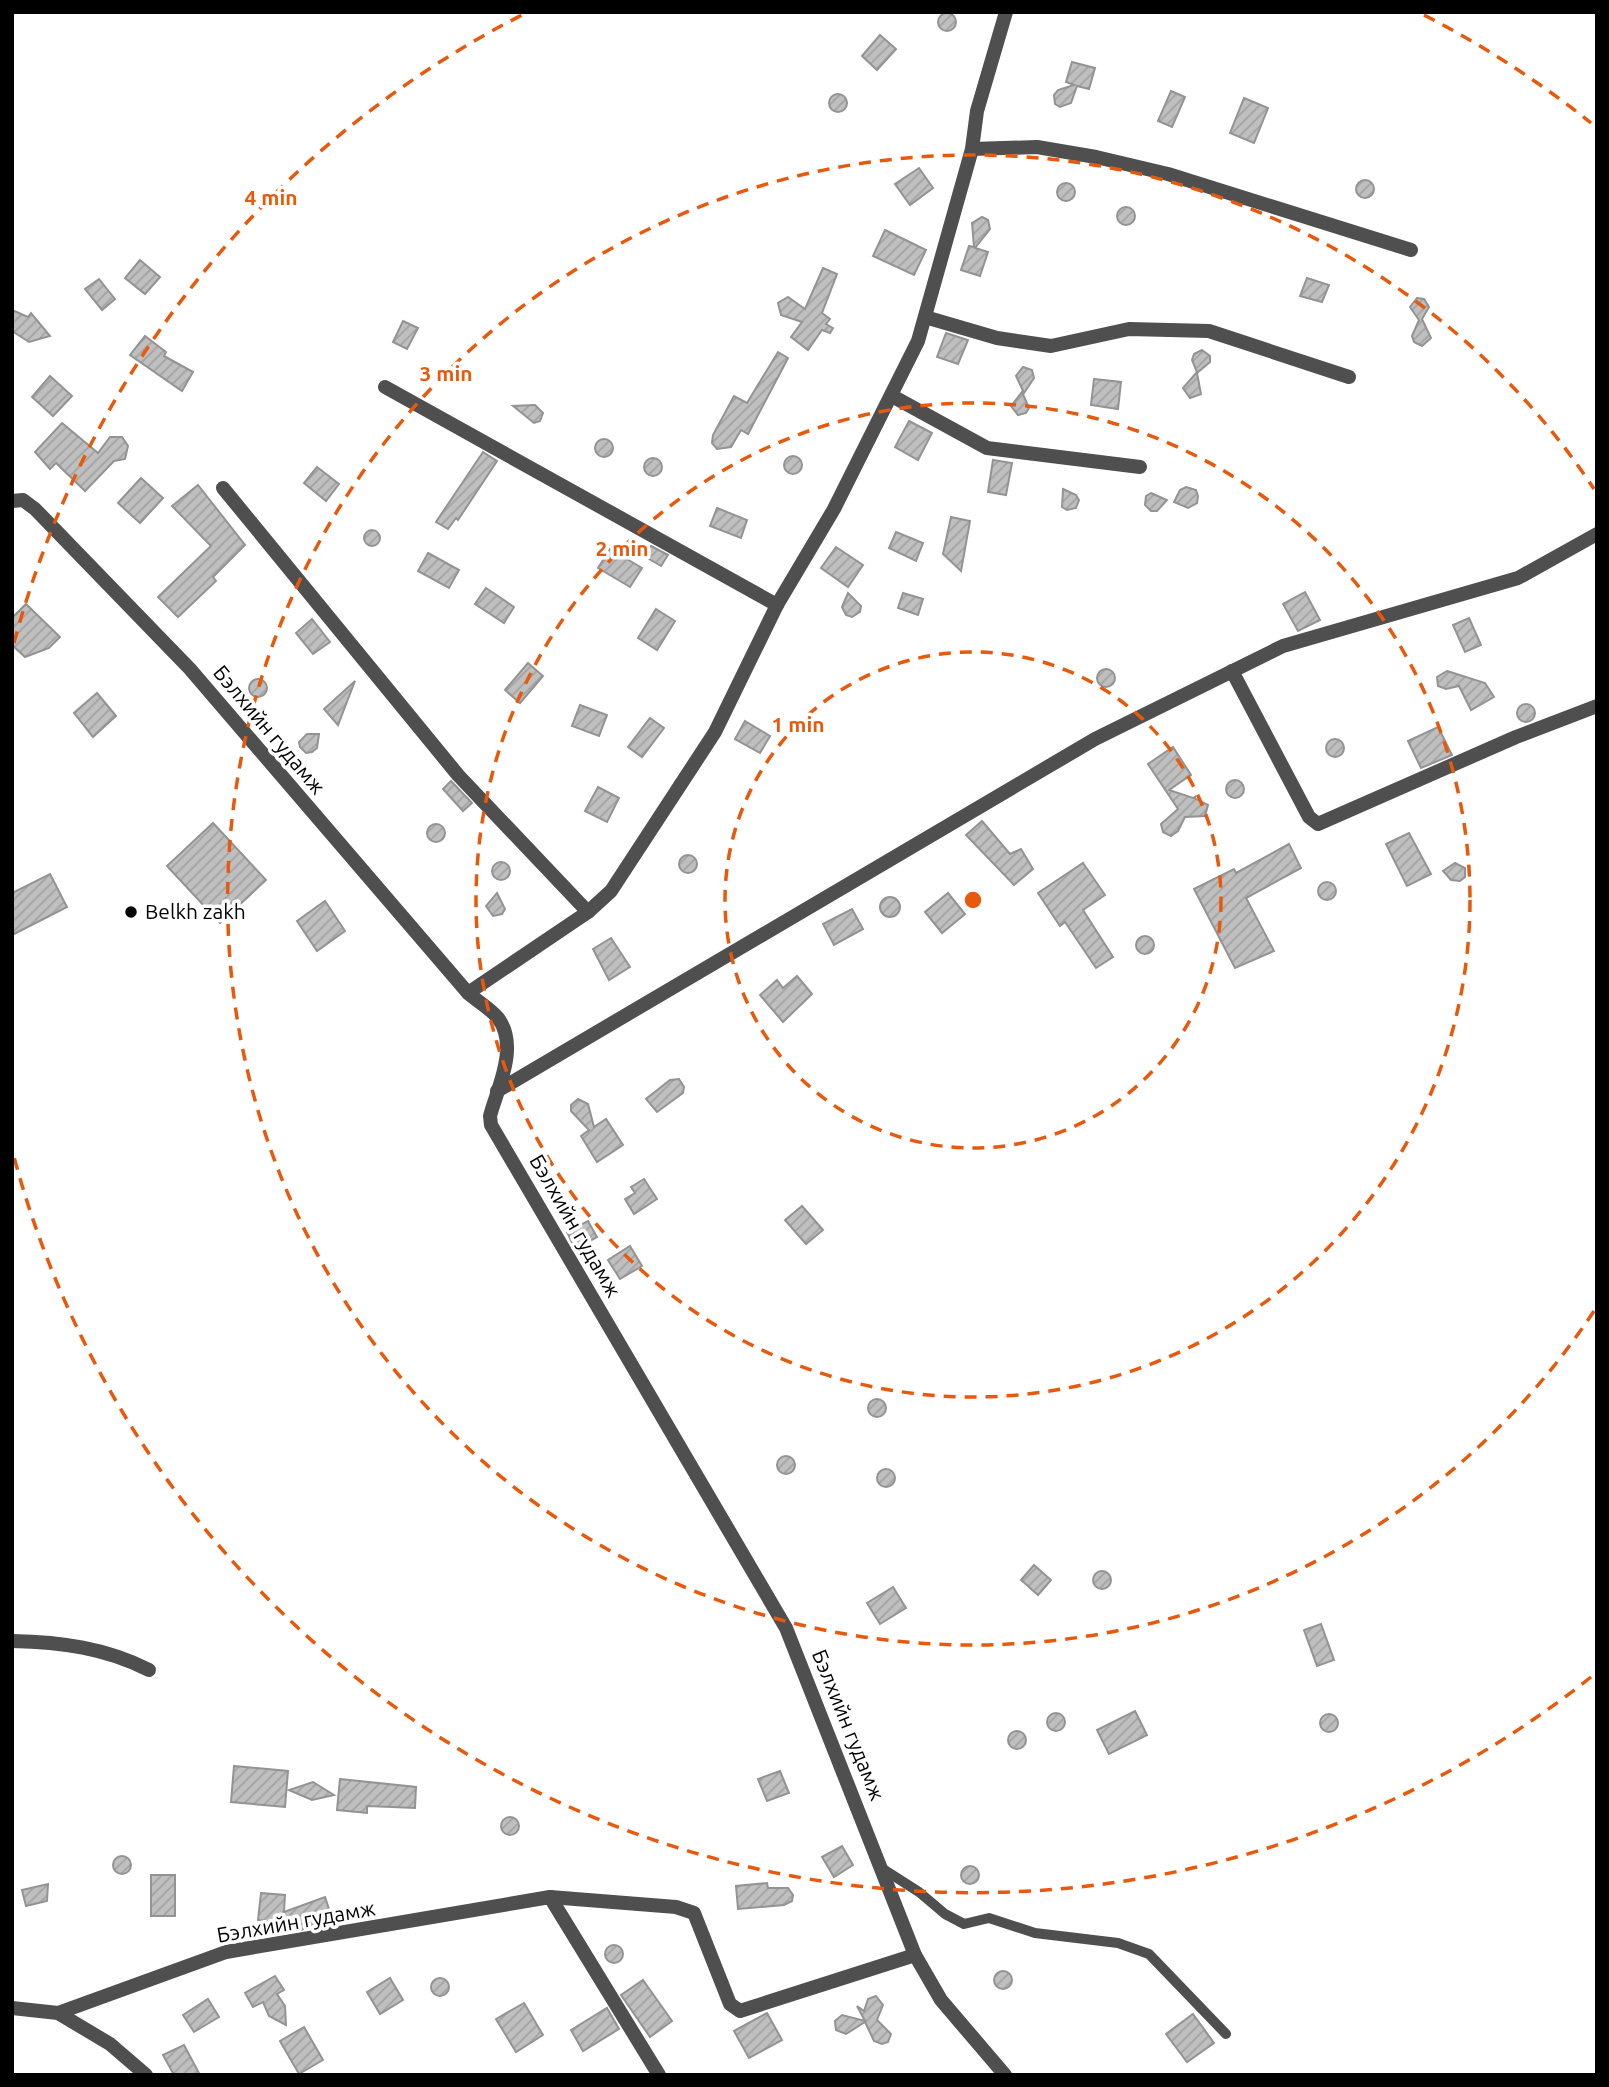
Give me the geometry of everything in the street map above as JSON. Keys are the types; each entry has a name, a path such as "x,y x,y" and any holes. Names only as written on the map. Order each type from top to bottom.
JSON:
{"street":[{"path":"468,993 588,912 611,891 715,732 777,605 834,509 918,341 972,149 977,111 1006,12"},
{"path":"972,149 1037,147 1096,157 1168,174 1411,250"},
{"path":"925,317 997,338 1051,346 1129,329 1209,331 1349,377"},
{"path":"385,387 777,605"},
{"path":"892,396 987,448 1140,467"},
{"path":"223,488 458,775 588,912"},
{"name":"Бэлхийн гудамж","path":"12,500 23,500 35,509 190,669 468,993 498,1019 506,1037 507,1057 490,1116 491,1125 786,1628 915,1955 941,2000 1005,2075"},
{"path":"497,1091 1095,739 1283,646 1518,578 1597,534"},
{"path":"1232,671 1309,817 1318,824 1516,737 1597,706"},
{"path":"12,1641 55,1642 119,1655 149,1670"},
{"path":"550,1897 659,2075"},
{"name":"Бэлхийн гудамж","path":"58,2013 226,1952 550,1897 676,1907 694,1913 730,2004 740,2011 915,1955"},
{"path":"12,2008 58,2013 110,2044 146,2075"}],"lane":[{"path":"883,1869 964,1924 989,1918 1035,1933 1118,1943 1149,1954 1226,2034"}],"building":[{"path":"943,13 951,13 956,22 954,29 943,31 938,26 938,18"},
{"path":"880,35 896,49 877,70 862,56"},
{"path":"1072,62 1095,68 1089,89 1077,86 1071,103 1060,107 1055,104 1054,95 1058,90 1074,85 1066,82"},
{"path":"1171,91 1185,97 1172,127 1158,121"},
{"path":"834,94 842,94 847,103 845,110 834,112 829,107 829,99"},
{"path":"1244,98 1268,108 1254,143 1230,133"},
{"path":"919,168 933,188 910,205 895,184"},
{"path":"1361,180 1369,180 1374,189 1372,196 1361,198 1356,193 1356,185"},
{"path":"1062,183 1070,183 1075,192 1073,199 1062,201 1057,196 1057,188"},
{"path":"1122,207 1130,207 1135,216 1133,223 1122,225 1117,220 1117,212"},
{"path":"982,217 988,220 990,229 975,248 988,252 980,276 961,270 969,246 974,247 972,223"},
{"path":"885,230 926,250 914,275 873,256"},
{"path":"140,260 160,277 145,294 125,278"},
{"path":"823,268 837,274 822,313 830,319 826,324 833,328 830,333 822,330 808,350 791,337 802,322 781,315 778,303 788,297 805,309"},
{"path":"1307,278 1329,285 1322,302 1300,296"},
{"path":"99,279 115,299 102,310 85,289"},
{"path":"1417,298 1424,299 1429,307 1422,319 1431,338 1422,346 1414,342 1412,336 1419,320 1410,307"},
{"path":"12,310 28,317 31,313 50,336 29,342 12,331"},
{"path":"403,321 418,328 407,349 393,342"},
{"path":"946,333 968,340 958,364 937,357"},
{"path":"145,336 166,352 164,356 193,372 182,391 130,355"},
{"path":"1202,350 1210,356 1210,362 1197,373 1201,394 1190,398 1183,388 1197,372 1192,360 1194,354"},
{"path":"778,352 788,358 748,434 741,430 731,447 717,449 712,443 713,435 734,396 747,403"},
{"path":"1023,367 1032,370 1034,378 1024,393 1016,376"},
{"path":"50,376 72,396 53,416 32,397"},
{"path":"1094,379 1121,382 1118,409 1091,405"},
{"path":"1022,392 1029,408 1026,413 1018,415 1011,406"},
{"path":"535,405 543,413 540,421 534,423 513,406"},
{"path":"909,421 932,433 918,460 895,447"},
{"path":"62,423 98,453 110,437 122,437 128,446 125,459 114,461 85,491 56,463 50,469 35,452"},
{"path":"600,439 608,439 613,448 611,455 600,457 595,452 595,444"},
{"path":"483,452 497,461 458,520 456,518 448,529 436,522"},
{"path":"789,456 797,456 802,465 800,472 789,474 784,469 784,461"},
{"path":"649,458 657,458 662,467 660,474 649,476 644,471 644,463"},
{"path":"993,460 1012,463 1006,495 988,492"},
{"path":"317,467 339,484 326,501 304,483"},
{"path":"141,478 163,498 140,523 118,503"},
{"path":"198,485 245,545 213,577 216,581 178,617 158,597 211,546 172,506"},
{"path":"1186,487 1196,490 1198,496 1197,503 1188,508 1174,502 1180,490"},
{"path":"1063,489 1076,495 1079,500 1076,508 1067,510 1062,507"},
{"path":"1151,493 1167,500 1157,511 1151,511 1145,505 1146,496"},
{"path":"717,508 747,520 741,538 710,526"},
{"path":"951,517 970,521 961,571 943,554"},
{"path":"369,530 375,530 380,538 378,544 369,546 364,541 364,535"},
{"path":"896,532 923,543 916,561 889,548"},
{"path":"651,546 668,555 661,566 644,556"},
{"path":"836,547 863,565 848,587 821,568"},
{"path":"610,549 642,568 630,587 598,568"},
{"path":"428,553 459,570 449,588 418,571"},
{"path":"486,588 514,607 504,623 475,604"},
{"path":"1305,592 1320,620 1298,631 1283,604"},
{"path":"848,593 861,606 860,612 852,617 846,615 842,607"},
{"path":"903,593 923,599 918,615 898,608"},
{"path":"26,604 60,637 49,648 25,657 12,645 12,618"},
{"path":"656,609 675,621 657,650 638,638"},
{"path":"1469,618 1481,645 1465,652 1453,625"},
{"path":"312,619 330,642 313,654 296,633"},
{"path":"528,663 543,676 520,703 505,690"},
{"path":"1102,669 1110,669 1115,678 1113,685 1102,687 1097,682 1097,674"},
{"path":"1447,671 1485,683 1494,697 1471,710 1459,686 1446,689 1438,686 1437,677"},
{"path":"254,679 262,679 267,688 265,695 254,697 249,692 249,684"},
{"path":"355,681 338,725 324,709"},
{"path":"97,693 116,716 93,737 74,713"},
{"path":"1522,704 1530,704 1535,713 1533,720 1522,722 1517,717 1517,709"},
{"path":"580,705 607,715 599,736 572,726"},
{"path":"650,718 664,728 642,757 628,747"},
{"path":"745,721 770,736 760,753 735,739"},
{"path":"1438,727 1452,755 1421,768 1408,741"},
{"path":"307,734 319,734 317,748 306,753 299,742"},
{"path":"1331,739 1339,739 1344,748 1342,755 1331,757 1326,752 1326,744"},
{"path":"1173,747 1191,775 1169,790 1193,798 1196,796 1194,798 1208,805 1205,816 1185,817 1178,831 1171,836 1163,832 1161,824 1178,809 1148,764"},
{"path":"1231,780 1239,780 1244,789 1242,796 1231,798 1226,793 1226,785"},
{"path":"451,781 472,803 463,811 443,789"},
{"path":"598,787 619,798 607,822 585,811"},
{"path":"982,821 1010,854 1021,849 1033,869 1014,885 966,835"},
{"path":"213,823 266,880 220,923 167,866"},
{"path":"432,824 440,824 445,833 443,840 432,842 427,837 427,829"},
{"path":"1409,833 1431,874 1407,886 1386,844"},
{"path":"1289,844 1301,868 1246,898 1274,951 1235,968 1194,889 1234,869 1236,873"},
{"path":"684,855 692,855 697,864 695,871 684,873 679,868 679,860"},
{"path":"497,862 505,862 510,871 508,878 497,880 492,875 492,867"},
{"path":"1083,863 1105,895 1083,910 1113,957 1096,968 1065,922 1060,926 1038,893"},
{"path":"1455,863 1465,868 1465,877 1460,881 1451,880 1443,871"},
{"path":"50,874 67,907 12,935 12,893"},
{"path":"1323,882 1331,882 1336,891 1334,898 1323,900 1318,895 1318,887"},
{"path":"497,893 505,909 502,914 493,916 486,906"},
{"path":"948,893 965,914 942,933 925,912"},
{"path":"890,897 897,900 900,907 897,914 890,917 883,914 880,907 883,900"},
{"path":"325,901 345,931 317,951 297,921"},
{"path":"852,909 863,929 834,945 823,924"},
{"path":"1141,936 1149,936 1154,945 1152,952 1141,954 1136,949 1136,941"},
{"path":"611,938 630,967 609,980 593,949"},
{"path":"797,976 812,994 783,1022 760,995 777,980 783,988"},
{"path":"679,1079 684,1087 683,1093 657,1112 646,1099 670,1080"},
{"path":"578,1099 588,1104 594,1127 606,1119 623,1145 597,1162 581,1136 589,1130 571,1111 571,1105"},
{"path":"644,1179 657,1199 634,1214 625,1199 635,1193 631,1187"},
{"path":"802,1206 823,1230 806,1244 785,1220"},
{"path":"588,1221 597,1237 575,1249 567,1232"},
{"path":"630,1246 642,1266 620,1279 608,1260"},
{"path":"873,1399 881,1399 886,1408 884,1415 873,1417 868,1412 868,1404"},
{"path":"782,1456 790,1456 795,1465 793,1472 782,1474 777,1469 777,1461"},
{"path":"882,1469 890,1469 895,1478 893,1485 882,1487 877,1482 877,1474"},
{"path":"1034,1565 1051,1580 1038,1595 1021,1580"},
{"path":"1098,1571 1106,1571 1111,1580 1109,1587 1098,1589 1093,1584 1093,1576"},
{"path":"893,1587 906,1608 880,1624 867,1603"},
{"path":"1321,1624 1334,1660 1317,1666 1304,1630"},
{"path":"1135,1711 1147,1735 1109,1754 1097,1730"},
{"path":"1052,1713 1060,1713 1065,1722 1063,1729 1052,1731 1047,1726 1047,1718"},
{"path":"1325,1714 1333,1714 1338,1723 1336,1730 1325,1732 1320,1727 1320,1719"},
{"path":"1013,1731 1021,1731 1026,1740 1024,1747 1013,1749 1008,1744 1008,1736"},
{"path":"234,1766 288,1771 285,1807 231,1802"},
{"path":"780,1771 789,1793 767,1801 758,1779"},
{"path":"340,1779 416,1787 415,1808 367,1806 367,1813 337,1810"},
{"path":"313,1782 334,1795 312,1800 289,1790"},
{"path":"506,1817 514,1817 519,1826 517,1833 506,1835 501,1830 501,1822"},
{"path":"842,1846 853,1865 834,1877 822,1857"},
{"path":"118,1856 126,1856 131,1865 129,1872 118,1874 113,1869 113,1861"},
{"path":"970,1866 976,1869 979,1875 976,1881 970,1884 964,1881 961,1875 964,1869"},
{"path":"151,1875 175,1875 175,1916 151,1916"},
{"path":"767,1883 768,1888 788,1888 793,1895 792,1901 784,1905 738,1909 736,1886"},
{"path":"48,1884 47,1901 26,1906 22,1890"},
{"path":"261,1893 285,1895 284,1912 325,1897 332,1918 301,1930 299,1925 258,1920"},
{"path":"610,1945 618,1945 623,1954 621,1961 610,1963 605,1958 605,1950"},
{"path":"999,1971 1007,1971 1012,1980 1010,1987 999,1989 994,1984 994,1976"},
{"path":"275,1976 284,1990 277,1994 285,2006 286,2025 269,2016 263,2002 253,2007 245,1993"},
{"path":"390,1978 403,2000 380,2014 367,1992"},
{"path":"436,1978 444,1978 449,1987 447,1994 436,1996 431,1991 431,1983"},
{"path":"643,1980 672,2021 650,2037 621,1995"},
{"path":"876,1996 883,2005 877,2020 891,2034 888,2042 882,2044 874,2041 865,2022 846,2034 836,2030 835,2021 842,2015 865,2021 857,2006 864,2011 868,1999"},
{"path":"208,1999 219,2017 194,2032 183,2015"},
{"path":"524,2003 543,2035 516,2052 496,2019"},
{"path":"607,2008 619,2029 583,2051 571,2030"},
{"path":"767,2013 782,2040 749,2058 734,2031"},
{"path":"1193,2014 1214,2043 1187,2062 1166,2034"},
{"path":"304,2027 323,2060 299,2074 280,2041"},
{"path":"184,2045 200,2075 174,2075 163,2055"}],"place":[{"name":"Belkh zakh","path":"131,912"}]}
